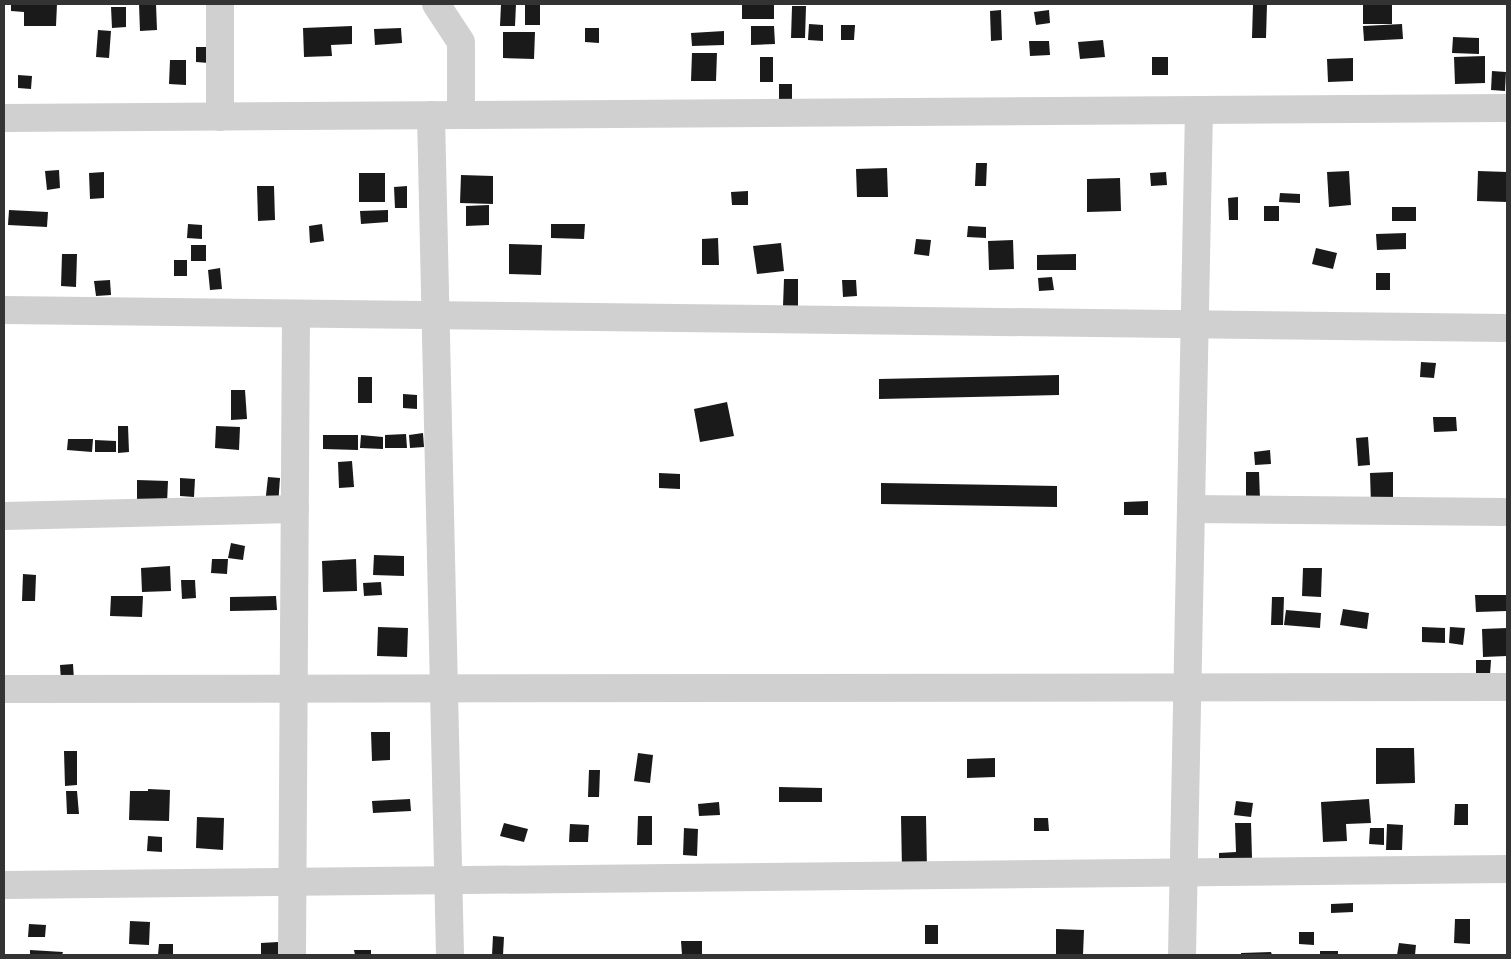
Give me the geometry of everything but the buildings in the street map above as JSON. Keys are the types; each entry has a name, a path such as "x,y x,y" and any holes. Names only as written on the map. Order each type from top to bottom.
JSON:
{"street":[{"path":"220,4 220,117"},
{"path":"436,4 461,42 461,115"},
{"path":"4,118 1507,108"},
{"path":"1182,955 1199,110"},
{"path":"432,115 450,955"},
{"path":"4,310 1507,328"},
{"path":"292,955 296,314"},
{"path":"4,516 295,509"},
{"path":"1191,509 1507,512"},
{"path":"4,689 1507,687"},
{"path":"4,885 1507,869"}]}
